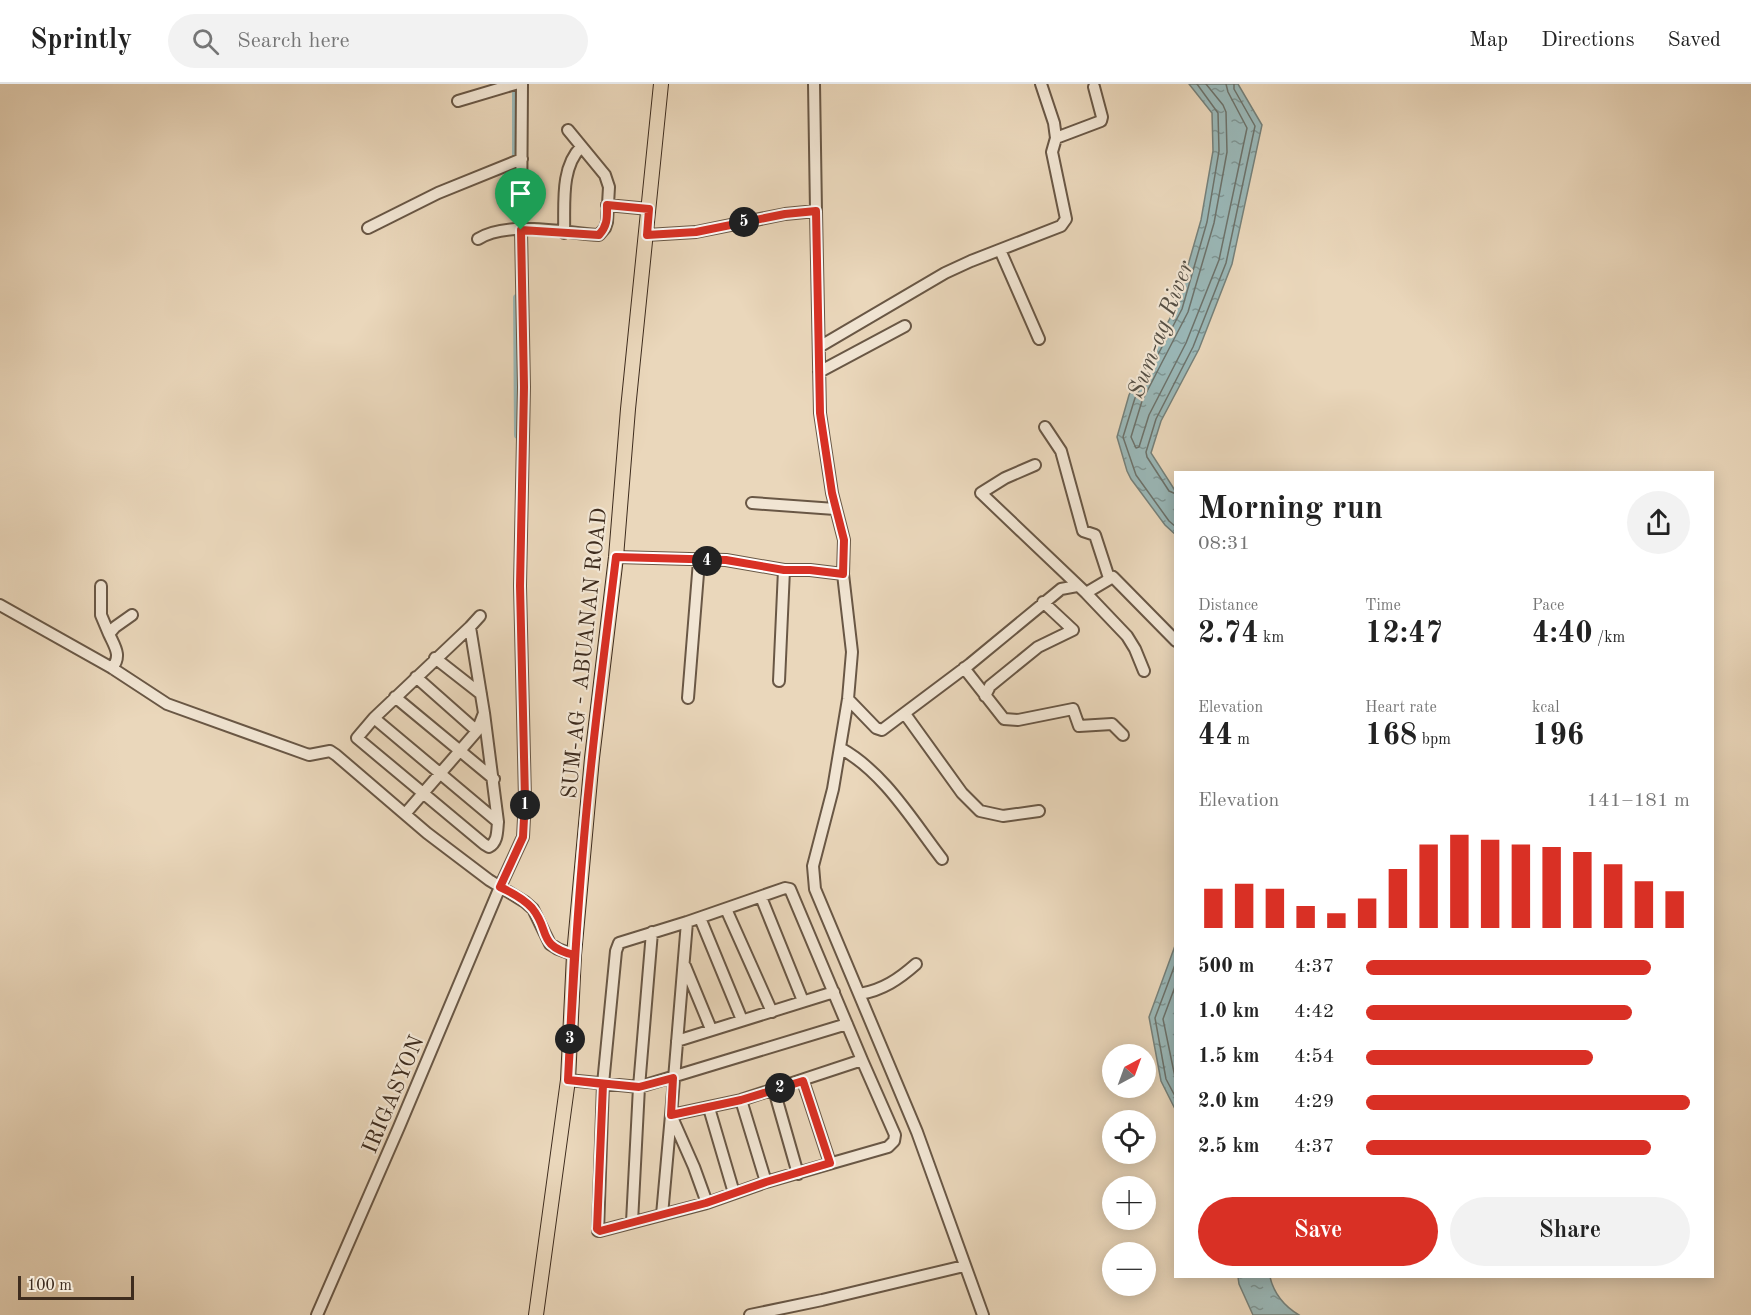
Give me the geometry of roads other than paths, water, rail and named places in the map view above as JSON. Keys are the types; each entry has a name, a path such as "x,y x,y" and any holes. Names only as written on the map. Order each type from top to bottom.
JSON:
{"main road":[{"name":"SUM-AG - ABUANAN ROAD","path":"536,1315 568,1080 574,955 592,758 616,557 629,398 661,84"}],"street":[{"name":"IRIGASYON","path":"317,1315 523,837 525,799 520,586 524,387 518,229 518,161 522,84"},
{"path":"814,84 820,413 825,453 844,543 843,574 852,652 848,699 833,789 813,867 815,890 860,994 933,1176 983,1315"},
{"path":"819,347 945,273 1064,223 1066,219 1052,152 1056,138 1054,123 1041,84"},
{"path":"458,101 511,85"},
{"path":"1056,138 1101,120 1094,87"},
{"path":"478,239 487,234 518,229 599,235 605,228 609,187 605,175 568,129"},
{"path":"564,233 568,169 575,153 581,147"},
{"path":"368,228 438,193 518,161"},
{"path":"607,205 649,209"},
{"path":"647,235 696,232 767,217 816,211"},
{"path":"1000,250 1039,339"},
{"path":"819,372 905,326"},
{"path":"1046,427 1061,451 1083,531 1095,535 1108,578"},
{"path":"1035,465 1005,478 981,493 1081,589 1132,643 1144,671"},
{"path":"752,503 836,509"},
{"path":"616,557 726,560 784,570 843,574"},
{"path":"688,698 699,561"},
{"path":"779,681 784,570"},
{"path":"848,699 878,730 882,730 964,668 1061,589 1081,589 1113,577 1174,638"},
{"path":"101,586 101,615 118,656 112,668"},
{"path":"985,696 990,686 1038,646 1073,630 1043,602"},
{"path":"0,605 112,668 167,704 309,755 330,751 336,754 405,814 500,887 533,909 550,944 574,955"},
{"path":"109,634 132,615"},
{"path":"470,627 494,779 498,822 497,838 489,847 358,740 357,736 480,616"},
{"path":"435,658 481,694"},
{"path":"964,668 998,713 1007,720 1073,709 1079,726 1112,724 1123,735"},
{"path":"416,677 477,731"},
{"path":"395,697 494,779"},
{"path":"405,814 477,731 484,713"},
{"path":"905,714 962,793 980,811 1003,816 1039,812"},
{"path":"374,718 498,822"},
{"path":"840,748 860,759 942,858"},
{"path":"785,888 790,889 895,1135 894,1141 888,1147 766,1182 706,1203 600,1231 597,1229 603,1084 616,951 619,943 726,909 785,888"},
{"path":"761,897 803,1001"},
{"path":"726,909 772,1012"},
{"path":"700,918 742,1020"},
{"path":"662,1215 687,922"},
{"path":"632,1222 639,1087 652,932"},
{"path":"683,963 711,1029"},
{"path":"860,994 873,992 889,985 916,964"},
{"path":"677,1041 834,992"},
{"path":"568,1080 639,1087 847,1024"},
{"path":"671,1115 741,1100 862,1060"},
{"path":"803,1081 830,1163"},
{"path":"774,1090 798,1174"},
{"path":"741,1100 766,1182"},
{"path":"709,1108 734,1193"},
{"path":"671,1115 706,1203"},
{"path":"750,1315 964,1266"}],"water":[{"path":"1189,84 1238,84 1262,125 1232,264 1199,349 1161,421 1151,453 1174,489 1174,533 1165,525 1131,479 1117,437 1129,395 1176,307 1201,220 1213,151 1212,113"},
{"path":"1174,948 1174,1107 1161,1081 1156,1044 1154,1044 1149,1017"},
{"path":"1238,1278 1270,1278 1280,1299 1299,1315 1253,1315"}],"waterway":[{"path":"516,84 516,165"},
{"path":"517,298 518,435"}],"water label":[{"name":"Sum-ag River","path":"1160,329"}]}
